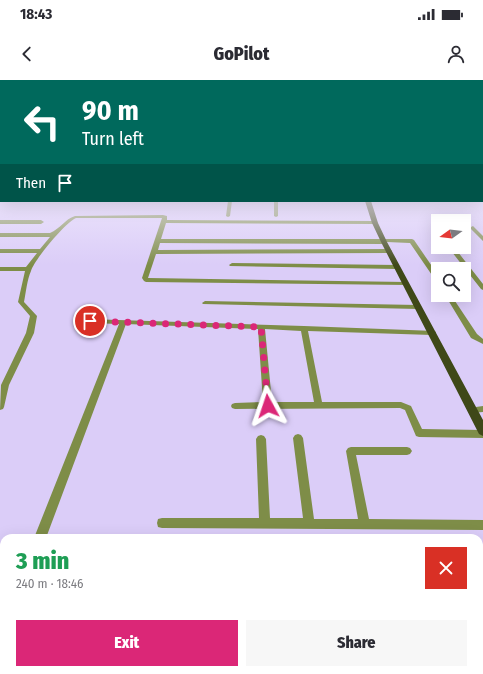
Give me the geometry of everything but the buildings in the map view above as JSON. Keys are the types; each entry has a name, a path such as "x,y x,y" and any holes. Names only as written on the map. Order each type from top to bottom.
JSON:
{"main road":[{"path":"371,210 374,221 397,267 483,431"}],"street":[{"path":"228,216 229,210"},
{"path":"276,210 276,216"},
{"path":"215,216 276,216 374,221"},
{"path":"0,407 5,385 30,333 34,316 21,302 28,269 55,234 69,219 75,217 165,217 159,241 145,278 146,280 406,284"},
{"path":"164,221 374,221"},
{"path":"0,222 42,222"},
{"path":"473,228 483,239"},
{"path":"0,236 45,236 55,234"},
{"path":"159,241 412,241 431,270"},
{"path":"0,251 41,251"},
{"path":"155,252 389,251"},
{"path":"456,254 483,288"},
{"path":"232,265 397,267"},
{"path":"0,269 28,269"},
{"path":"452,302 474,336 483,342"},
{"path":"205,303 418,307"},
{"path":"90,321 432,333"},
{"path":"42,534 123,322"},
{"path":"261,327 268,406"},
{"path":"304,328 319,406"},
{"path":"235,406 401,405 408,408 418,433 483,434"},
{"path":"472,410 483,409"},
{"path":"298,438 309,523"},
{"path":"261,439 265,523"},
{"path":"364,523 351,451 407,451"},
{"path":"162,523 364,523 483,525"}],"route":[{"path":"90,321 261,327 268,406"}]}
